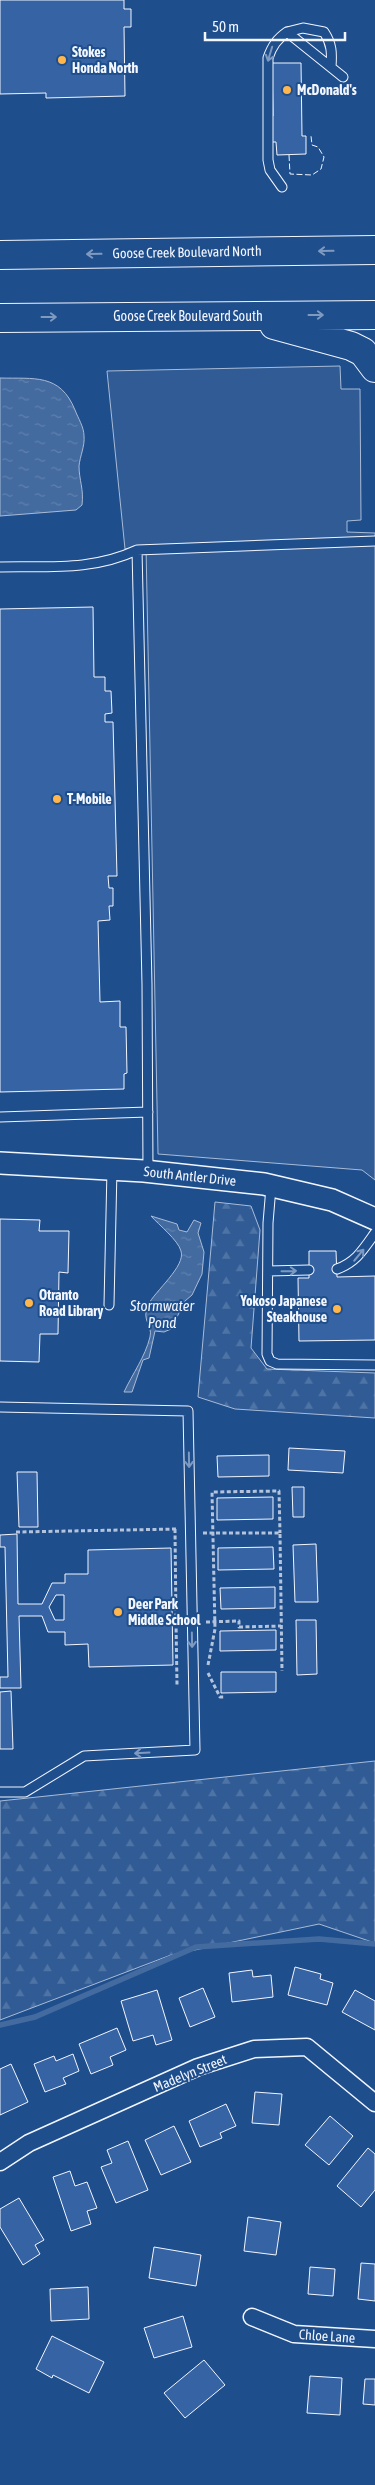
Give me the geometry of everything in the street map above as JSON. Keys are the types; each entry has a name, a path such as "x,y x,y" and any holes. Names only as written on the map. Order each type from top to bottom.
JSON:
{"highway":[{"name":"Goose Creek Boulevard North","path":"0,255 375,250"},
{"name":"Goose Creek Boulevard South","path":"0,318 375,315"},
{"path":"241,316 351,346 363,352 375,368"}],"street":[{"name":"South Antler Drive","path":"0,1163 148,1171 271,1186 332,1200 375,1219"},
{"name":"Madelyn Street","path":"0,2162 30,2143 198,2068 254,2049 307,2047 375,2103"},
{"name":"Chloe Lane","path":"252,2317 294,2334 375,2339"}],"lane":[{"path":"282,187 270,170 268,160 268,58 278,38 287,32 303,28 324,32 330,41 332,51 331,67"},
{"path":"287,32 343,77"},
{"path":"0,567 92,565 119,558 137,550 375,541"},
{"path":"137,550 148,1171"},
{"path":"0,1117 148,1112"},
{"path":"109,1305 112,1169"},
{"path":"271,1186 268,1223 267,1354 270,1361 277,1364 375,1365"},
{"path":"336,1269 351,1264 375,1233"},
{"path":"268,1271 309,1270"},
{"path":"0,1406 188,1411 195,1750 84,1756 25,1792 0,1792"}],"path":[{"path":"225,1697 220,1697 216,1692 207,1671 216,1629 212,1492 279,1491 280,1533"},
{"path":"176,1622 177,1685"}],"green space":[{"path":"215,1202 251,1206 260,1230 251,1348 267,1369 375,1373 375,1418 235,1409 198,1397"},
{"path":"375,1761 375,1943 319,1924 171,1955 0,2020 0,1801"}],"shaded area":[{"path":"340,366 341,389 360,389 361,520 347,521 347,532 375,533 375,1180 362,1170 158,1154 146,546 125,549 107,371"}],"water":[{"path":"0,378 45,380 62,390 69,398 84,433 84,444 79,466 82,505 76,510 0,516"},
{"name":"Stormwater Pond","path":"151,1216 177,1224 179,1230 187,1232 194,1220 201,1223 198,1233 204,1252 202,1274 192,1295 185,1301 171,1329 164,1332 155,1331 149,1358 143,1360 132,1392 124,1392 142,1358 150,1337 150,1329 146,1319 148,1305 175,1271 181,1257 181,1251 176,1242"}],"building":[{"name":"Stokes Honda North","path":"0,0 124,0 124,9 131,9 131,27 124,27 125,96 46,98 46,93 0,94"},
{"name":"McDonald's","path":"272,63 301,63 302,136 306,136 306,154 277,155 276,142 269,142 269,116 273,116"},
{"name":"T-Mobile","path":"93,607 94,677 105,677 105,691 111,691 112,713 105,714 105,722 113,722 117,876 108,876 109,888 113,888 113,906 109,906 110,920 98,921 100,1002 120,1001 120,1027 126,1027 127,1073 124,1074 124,1089 0,1092 0,609"},
{"name":"Otranto Road Library","path":"0,1219 40,1220 39,1231 69,1231 68,1273 59,1272 58,1334 40,1334 39,1362 0,1361"},
{"name":"Yokoso Japanese Steakhouse","path":"309,1251 336,1251 337,1277 375,1276 375,1340 299,1341 298,1278 309,1278"},
{"path":"289,1448 345,1451 343,1473 288,1470"},
{"path":"269,1455 269,1476 218,1477 217,1456"},
{"path":"17,1472 37,1472 38,1527 19,1527"},
{"path":"292,1487 304,1487 304,1517 293,1517"},
{"path":"273,1497 273,1519 217,1520 217,1498"},
{"name":"Deer Park Middle School","path":"17,1534 18,1604 42,1604 52,1583 65,1583 65,1574 88,1574 88,1550 171,1548 173,1665 89,1667 88,1644 65,1645 65,1632 48,1632 42,1616 19,1616 21,1688 0,1688 0,1677 8,1677 5,1547 0,1547 0,1535","holes":["56,1595 64,1595 64,1620 55,1620 49,1607"]},
{"path":"316,1544 318,1602 295,1602 293,1545"},
{"name":"Deer Park Middle School","path":"273,1547 274,1569 218,1570 218,1548"},
{"name":"Deer Park Middle School","path":"275,1587 275,1608 221,1609 220,1588"},
{"path":"296,1620 316,1620 317,1674 297,1675"},
{"name":"Deer Park Middle School","path":"276,1630 276,1650 220,1651 220,1631"},
{"path":"221,1672 276,1672 276,1692 221,1693"},
{"path":"11,1691 13,1749 0,1749 0,1692"},
{"path":"295,1967 321,1974 320,1979 333,1983 327,2005 288,1995"},
{"path":"252,1970 253,1977 271,1975 273,1997 232,2002 229,1973"},
{"path":"203,1988 215,2017 190,2027 179,1998"},
{"path":"157,1990 172,2040 156,2045 153,2035 133,2041 121,2001"},
{"path":"355,1990 375,2001 375,2030 342,2012"},
{"path":"117,2028 126,2050 110,2057 113,2065 91,2074 79,2044"},
{"path":"73,2054 79,2071 63,2078 66,2084 45,2092 34,2064 54,2056 56,2061"},
{"path":"11,2064 28,2102 0,2115 0,2069"},
{"path":"255,2092 282,2094 279,2125 252,2123"},
{"path":"226,2104 236,2126 220,2133 222,2138 200,2147 189,2121"},
{"path":"330,2116 353,2136 329,2165 305,2145"},
{"path":"174,2126 191,2162 161,2175 145,2140"},
{"path":"128,2141 148,2190 116,2203 101,2167 112,2163 107,2150"},
{"path":"368,2148 375,2154 375,2190 361,2207 337,2186"},
{"path":"70,2171 75,2186 87,2182 97,2208 87,2211 91,2224 71,2231 53,2177"},
{"path":"19,2198 44,2240 35,2245 40,2254 23,2265 0,2227 0,2209"},
{"path":"248,2217 281,2222 276,2255 244,2251"},
{"path":"154,2247 201,2255 196,2286 149,2278"},
{"path":"361,2263 375,2264 375,2301 358,2299"},
{"path":"310,2267 335,2269 333,2296 308,2294"},
{"path":"88,2287 89,2319 51,2321 50,2289"},
{"path":"183,2316 192,2347 154,2358 144,2328"},
{"path":"52,2336 104,2362 89,2393 53,2375 52,2378 36,2369"},
{"path":"204,2360 225,2385 185,2418 164,2393"},
{"path":"310,2376 342,2378 340,2415 307,2413"},
{"path":"365,2379 375,2379 375,2405 363,2404"}],"waterway":[{"path":"0,2025 35,2017 196,1947 319,1939 375,1944"}],"fence":[{"path":"289,155 290,174 312,175 321,169 324,157 318,147 312,145 311,136"}],"place":[{"name":"Stokes Honda North","path":"62,60"},
{"name":"McDonald's","path":"287,90"},
{"name":"T-Mobile","path":"57,799"},
{"name":"Otranto Road Library","path":"29,1303"},
{"name":"Yokoso Japanese Steakhouse","path":"337,1309"},
{"name":"Deer Park Middle School","path":"118,1612"}]}
